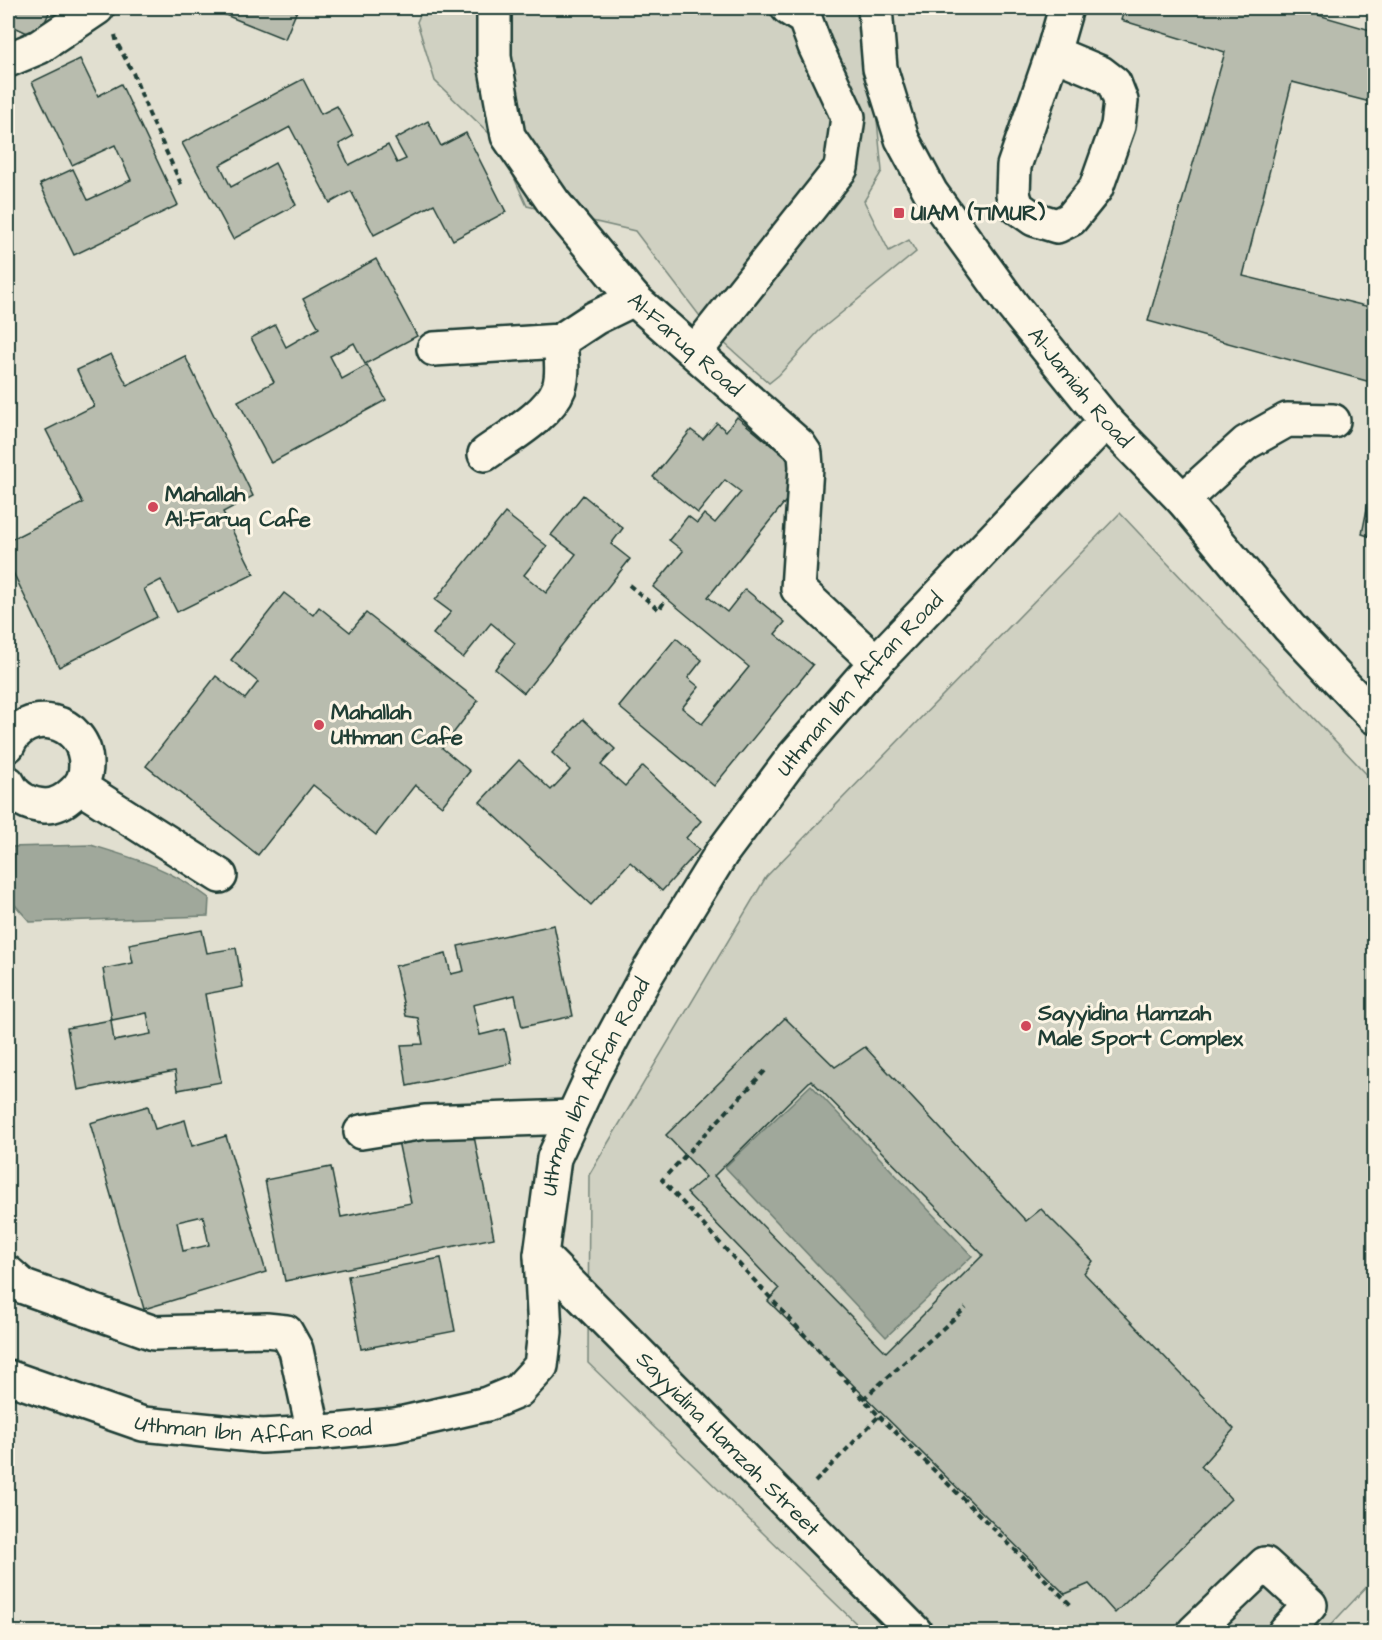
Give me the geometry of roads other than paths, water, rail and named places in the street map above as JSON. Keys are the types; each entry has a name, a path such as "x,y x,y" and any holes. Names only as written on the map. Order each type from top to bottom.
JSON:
{"street":[{"name":"Al-Faruq Road","path":"494,8 494,57 508,136 554,202 634,299 799,445 805,454 798,589 876,662"},
{"path":"695,352 841,168 848,117 815,46 805,18 788,8"},
{"name":"Al-Jamiah Road","path":"875,8 880,68 902,139 931,193 1012,305 1106,421 1183,500 1289,627 1374,717"},
{"path":"1053,53 1101,73 1114,83 1121,101 1118,126 1096,188 1071,219 1057,225 1034,219 1017,207 1013,194 1014,166 1066,8"},
{"path":"8,60 105,16"},
{"path":"434,349 560,341 595,318 634,299"},
{"path":"485,454 540,413 552,400 559,388 562,372 560,341"},
{"path":"1183,500 1246,443 1287,420 1333,421"},
{"name":"Uthman Ibn Affan Road","path":"8,1377 143,1424 262,1436 395,1425 487,1404 518,1391 541,1366 545,1332 541,1255 554,1158 572,1117 647,974 721,854 794,756 876,662 1106,421"},
{"path":"8,745 20,729 31,723 46,721 69,729 80,739 86,753 86,773 80,787 65,801 51,806 34,805 20,799 8,783"},
{"path":"80,787 220,876"},
{"path":"361,1132 425,1122 572,1117"},
{"name":"Sayyidina Hamzah Street","path":"541,1255 915,1632"},
{"path":"8,1273 24,1287 154,1333 266,1330 286,1332 296,1350 314,1433"},
{"path":"1194,1632 1265,1564 1310,1605 1285,1632"}],"place":[{"name":"UIAM (TIMUR)","path":"899,213"},
{"name":"Mahallah Al-Faruq Cafe","path":"153,507"},
{"name":"Mahallah Uthman Cafe","path":"319,725"},
{"name":"Sayyidina Hamzah Male Sport Complex","path":"1026,1026"}]}
